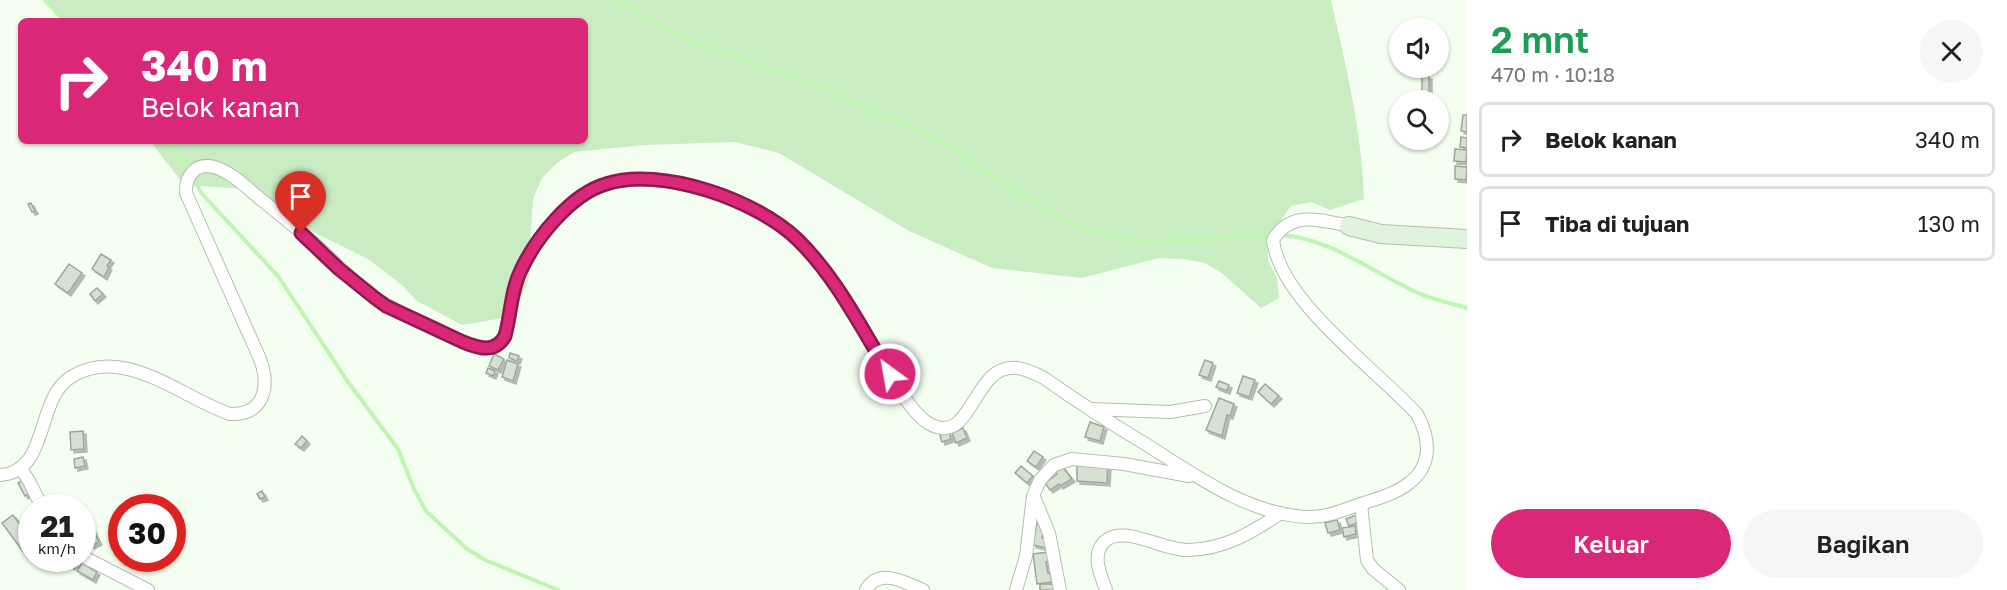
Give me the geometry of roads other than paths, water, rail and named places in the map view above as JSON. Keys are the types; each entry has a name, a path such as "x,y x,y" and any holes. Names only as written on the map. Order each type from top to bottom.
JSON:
{"street":[{"path":"0,475 21,469 29,459 57,390 72,376 85,370 108,367 138,372 230,414 245,413 259,404 265,381 260,359 186,193 188,177 201,167 216,167 234,177 318,247 356,283 386,306 463,342 484,349 502,342 507,328 515,284 521,269 546,231 576,200 589,191 621,181 661,180 701,188 723,195 761,214 796,238 843,294 916,413 937,428 946,429 954,426 968,412 995,372 1009,368 1027,370 1044,378 1195,477 1232,496 1281,513 1308,517 1324,516 1394,492 1407,485 1417,477 1425,464 1427,453 1425,430 1417,414 1317,317 1291,286 1280,267 1273,240 1280,228 1300,220 1316,219 1381,234 1467,239"},
{"path":"1090,409 1170,412 1205,406"},
{"path":"1016,590 1026,556 1033,496 1047,471 1064,460 1124,464 1195,477"},
{"path":"21,469 36,494"},
{"path":"1033,496 1049,532 1060,590"},
{"path":"1361,504 1366,560 1373,569 1399,590"},
{"path":"1106,590 1097,558 1098,551 1107,538 1128,536 1174,550 1190,550 1227,544 1248,535 1281,513"},
{"path":"96,563 148,590"},
{"path":"866,590 875,580 886,577 923,590"}],"waterway":[{"path":"45,0 62,18"},
{"path":"618,0 681,38 745,59 906,124 945,144 1010,188 1082,229 1125,239 1146,241 1274,235"},
{"path":"171,144 203,195 278,276 348,382 398,449 414,489 426,511 467,549 485,560 558,590"},
{"path":"1281,235 1316,242 1420,294 1467,308"}]}
